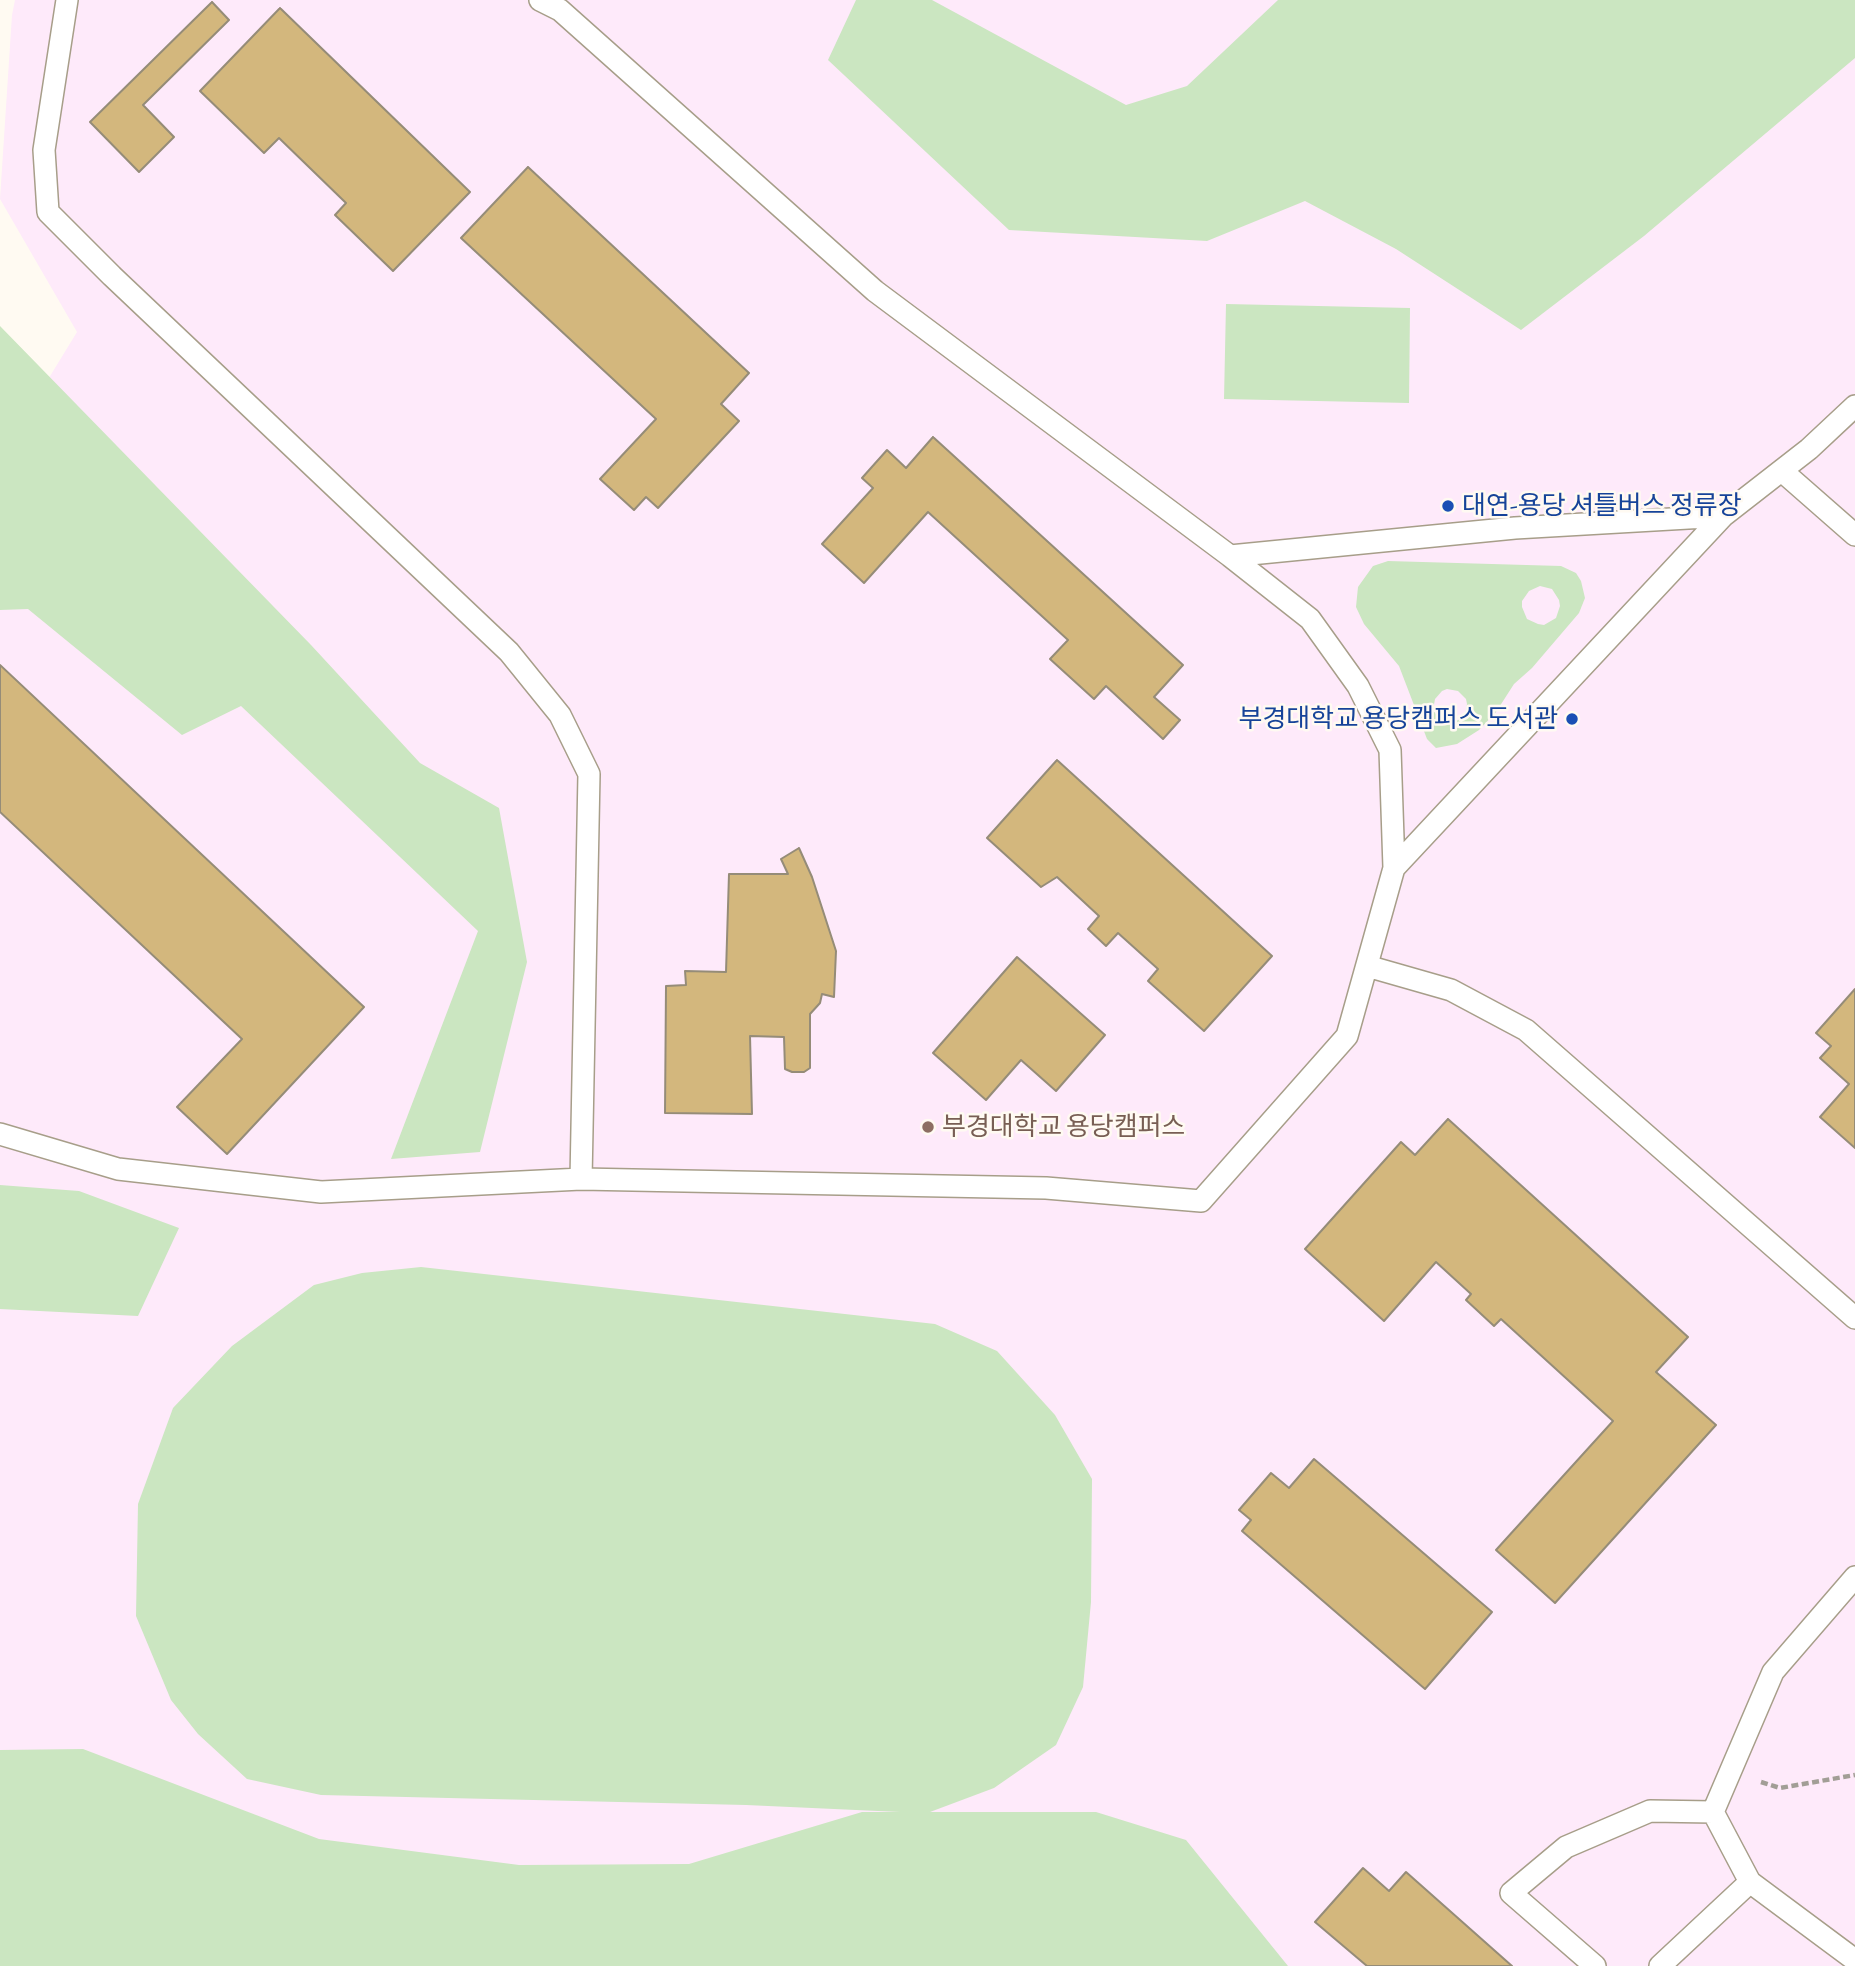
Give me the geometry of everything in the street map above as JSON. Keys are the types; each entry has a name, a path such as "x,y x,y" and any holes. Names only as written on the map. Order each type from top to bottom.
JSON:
{"lane":[{"path":"67,0 44,150 48,212 112,276 509,652 561,715 589,774 581,1179"},
{"path":"0,1134 118,1169 321,1192 581,1179 1046,1188 1201,1200 1348,1036 1394,868 1390,750 1359,685 1310,619 1230,556 875,291 560,10 540,0"},
{"path":"1394,868 1723,516 1782,471 1855,406"},
{"path":"1782,471 1855,535"},
{"path":"1230,556 1515,528 1723,516"},
{"path":"1367,966 1451,990 1526,1030 1855,1318"},
{"path":"1713,1812 1773,1672 1855,1577"},
{"path":"1595,1966 1511,1893 1566,1847 1650,1811 1713,1812"},
{"path":"1713,1812 1750,1882 1855,1960"},
{"path":"1660,1966 1750,1882"}],"path":[{"path":"1754,1780 1780,1788 1855,1775"}],"shaded area":[{"name":"부경대학교 용당캠퍼스","path":"15,0 1855,0 1855,1966 1160,1966 625,1916 0,1795 0,458 77,332 0,199"}],"green space":[{"path":"856,0 932,0 1126,105 1187,86 1278,0 1855,0 1855,58 1644,236 1521,330 1396,249 1305,201 1207,241 1009,230 828,60"},
{"path":"1226,304 1410,308 1409,403 1224,399"},
{"path":"0,326 311,645 420,763 499,808 527,962 480,1152 391,1159 478,931 241,706 182,735 28,609 0,610"},
{"path":"1388,561 1561,566 1576,573 1585,598 1579,613 1532,668 1514,684 1496,712 1479,730 1457,744 1436,748 1427,739 1399,666 1364,624 1356,607 1358,587 1373,566","holes":["1540,586 1552,589 1560,606 1556,618 1544,625 1527,619 1522,607 1522,601 1529,591","1447,689 1458,691 1467,704 1465,716 1451,724 1440,720 1433,710 1435,699"]},
{"path":"0,1185 79,1191 179,1228 138,1316 0,1309"},
{"path":"421,1267 935,1324 997,1351 1055,1415 1092,1479 1091,1602 1083,1687 1056,1745 994,1788 930,1812 1096,1812 1186,1840 1288,1966 0,1966 0,1750 83,1749 319,1839 519,1865 689,1864 862,1812 900,1812 746,1805 321,1795 247,1779 198,1734 171,1700 136,1616 138,1504 173,1408 232,1346 314,1285 362,1273"}],"building":[{"path":"212,2 229,20 143,105 174,137 139,172 90,122"},
{"path":"280,8 470,192 393,271 335,215 346,203 279,138 264,153 200,91"},
{"path":"528,167 749,373 721,404 739,421 658,508 646,497 634,510 600,479 656,419 461,238"},
{"path":"933,437 1183,665 1154,697 1180,720 1163,739 1106,686 1094,699 1050,659 1068,640 928,512 864,583 822,544 873,488 862,478 887,450 906,468"},
{"path":"0,665 364,1007 227,1154 177,1107 242,1039 0,812"},
{"path":"1057,760 1272,956 1204,1031 1148,981 1158,969 1118,933 1106,946 1088,929 1099,916 1057,877 1041,887 987,838"},
{"path":"799,848 812,877 836,951 834,997 822,994 820,1003 810,1014 810,1068 804,1072 785,1069 784,1037 750,1036 752,1114 665,1113 666,986 686,985 685,971 726,972 729,874 788,874 781,859"},
{"path":"1017,957 1105,1035 1056,1091 1021,1060 986,1100 933,1053"},
{"path":"1855,989 1855,1148 1820,1117 1849,1084 1820,1058 1831,1046 1816,1033"},
{"path":"1448,1119 1688,1337 1656,1372 1716,1425 1555,1603 1496,1550 1613,1421 1501,1319 1494,1326 1466,1300 1471,1294 1436,1262 1384,1321 1305,1249 1401,1142 1415,1155"},
{"path":"1314,1459 1492,1612 1425,1689 1242,1531 1251,1520 1239,1510 1271,1473 1289,1488"},
{"path":"1363,1868 1389,1891 1406,1872 1512,1966 1367,1966 1315,1922"}],"place":[{"name":"대연-용당 셔틀버스 정류장","path":"1448,506"},
{"name":"부경대학교 용당캠퍼스 도서관","path":"1572,719"},
{"name":"부경대학교 용당캠퍼스","path":"928,1127"}]}
